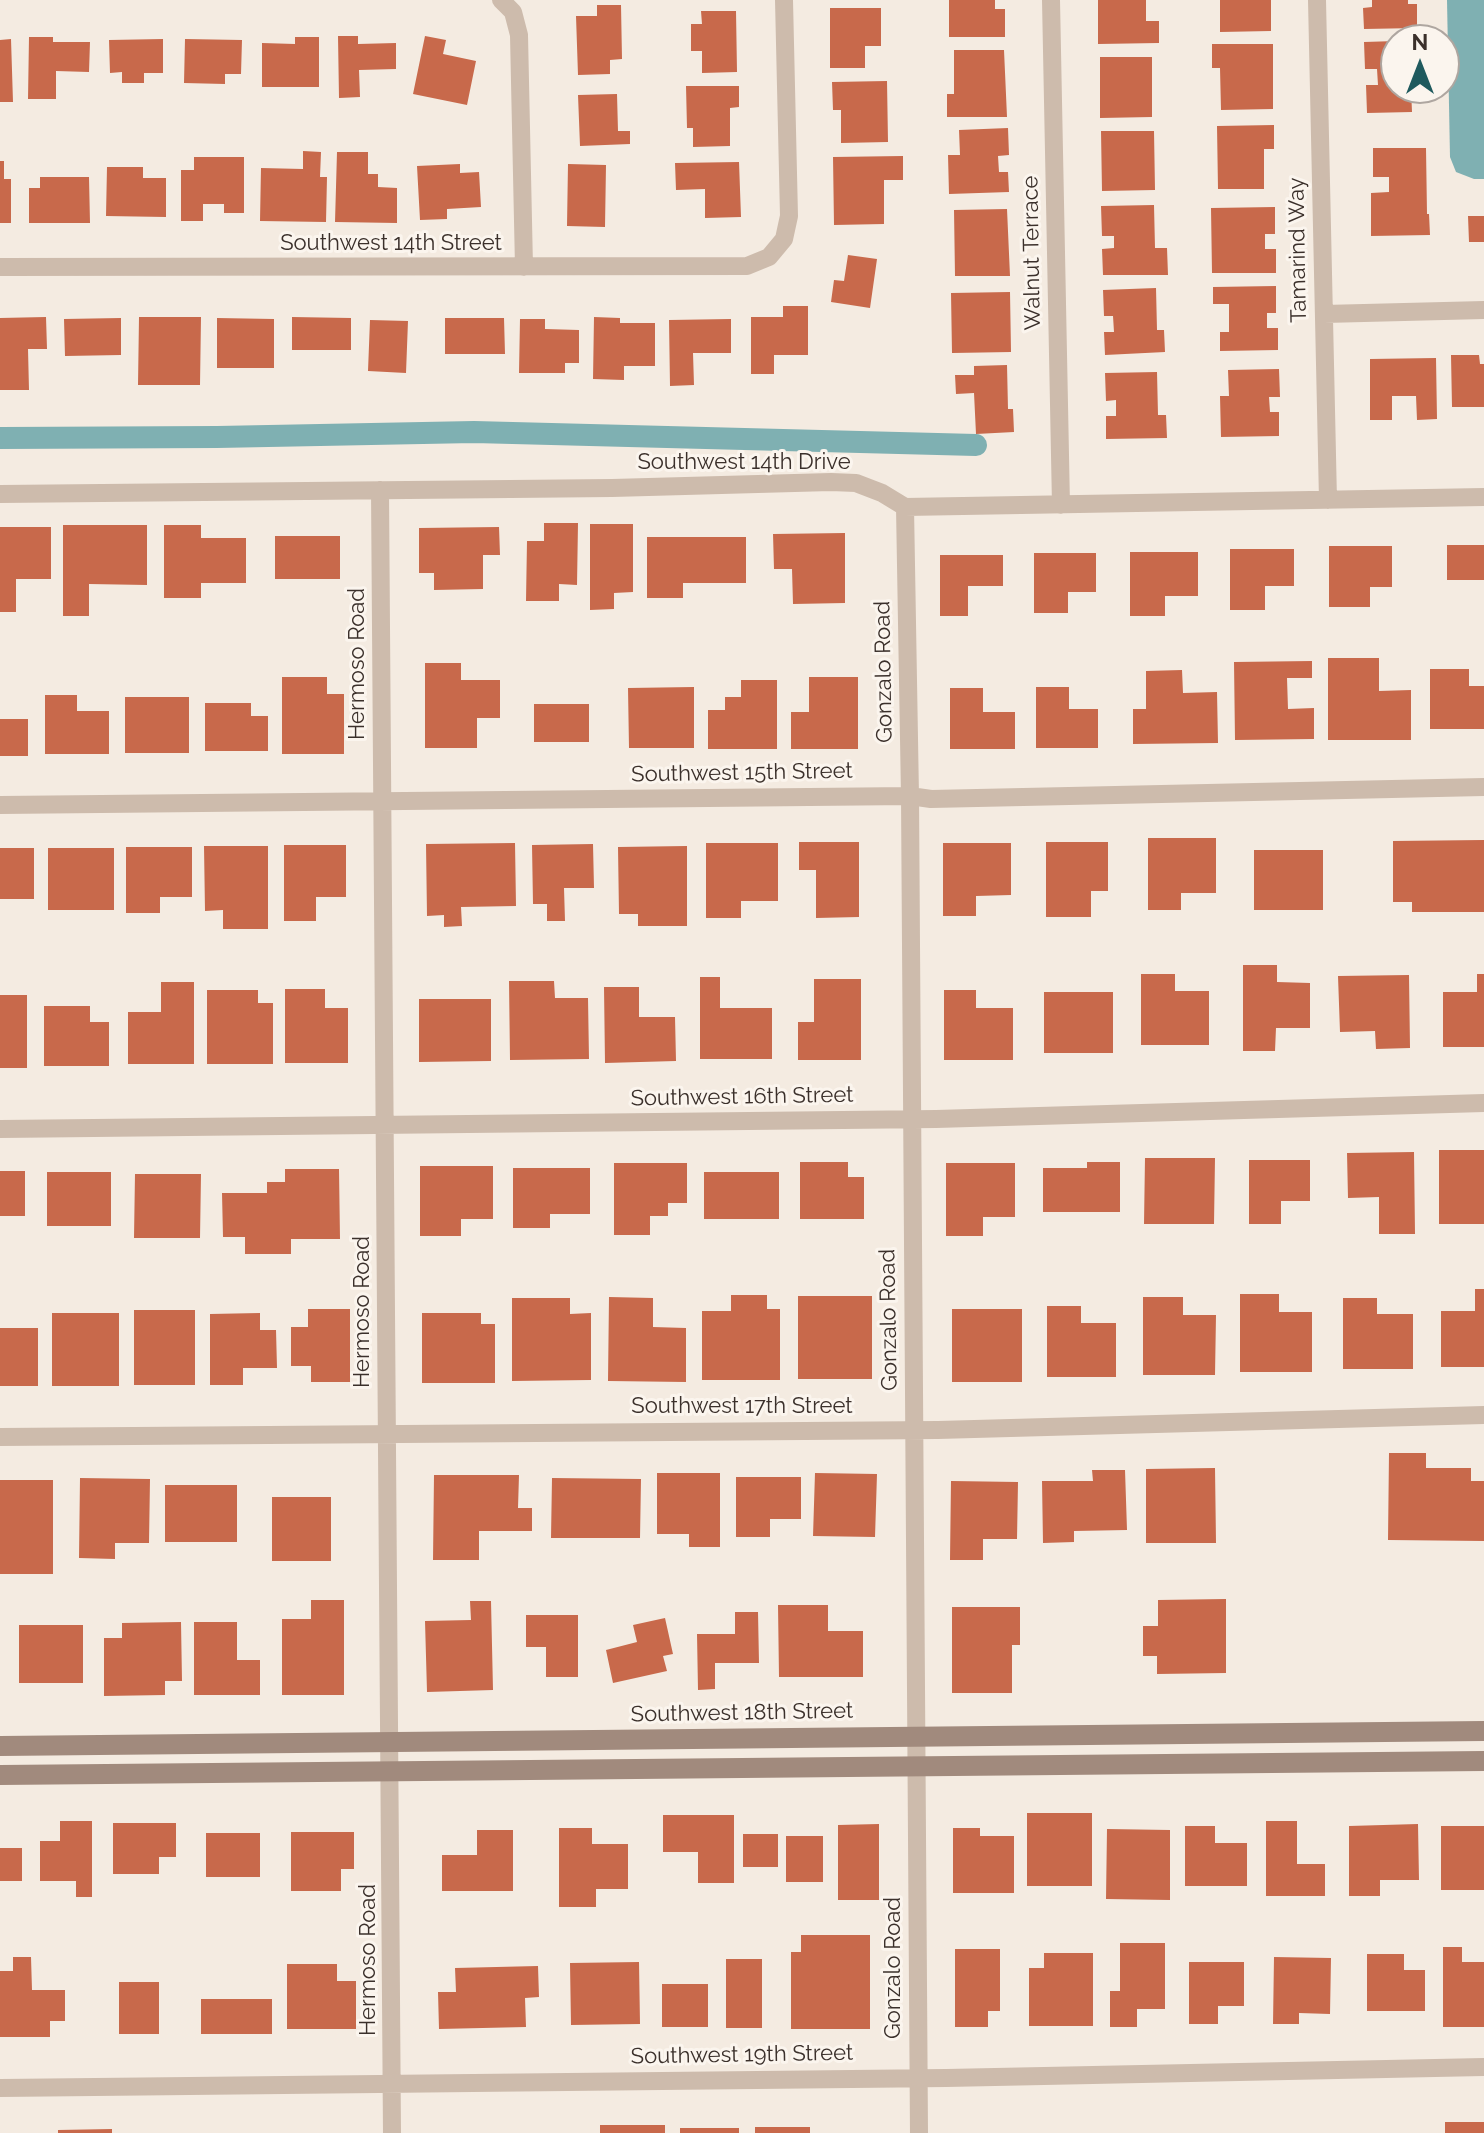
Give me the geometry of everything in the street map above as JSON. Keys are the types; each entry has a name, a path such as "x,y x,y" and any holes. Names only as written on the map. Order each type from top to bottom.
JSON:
{"main road":[{"name":"Southwest 18th Street","path":"0,1746 1484,1731"},
{"path":"0,1775 1484,1761"}],"street":[{"path":"501,0 513,12 519,35 524,267"},
{"name":"Southwest 14th Street","path":"0,267 747,266 769,257 784,239 789,216 784,0"},
{"name":"Walnut Terrace","path":"1051,0 1061,505"},
{"name":"Tamarind Way","path":"1317,0 1328,500"},
{"path":"1324,314 1484,310"},
{"name":"Southwest 14th Drive","path":"0,494 831,482 856,483 882,493 905,507 1484,497"},
{"name":"Hermoso Road","path":"380,490 392,2133"},
{"name":"Gonzalo Road","path":"905,507 910,796 919,2133"},
{"name":"Southwest 15th Street","path":"0,805 910,796 931,799 1484,787"},
{"name":"Southwest 16th Street","path":"0,1129 911,1119 1484,1103"},
{"name":"Southwest 17th Street","path":"0,1437 938,1430 1484,1415"},
{"name":"Southwest 19th Street","path":"0,2088 1484,2067"}],"water":[{"path":"1447,0 1484,0 1484,179 1474,179 1456,172 1450,157 1449,104 1460,104 1460,24 1447,24"}],"building":[{"path":"949,0 995,0 995,9 1005,9 1005,37 949,37"},
{"path":"1098,0 1146,0 1146,21 1159,21 1159,43 1098,44"},
{"path":"1220,0 1271,0 1271,31 1220,32"},
{"path":"1372,0 1408,0 1408,4 1417,4 1417,24 1380,24 1380,29 1364,29 1363,8 1372,7"},
{"path":"597,5 621,5 622,59 610,60 610,74 578,75 576,16 597,16"},
{"path":"830,8 881,8 881,46 865,46 865,68 830,68"},
{"path":"701,11 736,11 737,72 702,73 702,51 691,51 691,24 702,24"},
{"path":"338,36 358,36 358,44 396,43 396,69 359,70 360,97 339,98"},
{"path":"425,36 446,40 443,54 476,61 467,105 413,94"},
{"path":"29,37 53,37 53,42 90,42 89,72 56,71 56,99 28,99"},
{"path":"295,37 319,37 319,87 262,87 262,43 295,44"},
{"path":"11,39 13,102 0,102 0,40"},
{"path":"163,39 163,73 144,73 144,83 122,83 122,72 110,73 109,40"},
{"path":"185,39 242,40 241,74 225,74 225,84 184,83"},
{"path":"1364,42 1380,42 1380,104 1412,104 1412,112 1367,113 1366,85 1378,85 1377,69 1365,69"},
{"path":"1212,44 1273,44 1273,109 1221,110 1220,68 1212,68"},
{"path":"954,50 1004,50 1007,117 947,117 947,94 954,94"},
{"path":"1100,57 1152,57 1152,117 1100,118"},
{"path":"887,81 888,142 841,143 841,110 833,110 832,82"},
{"path":"686,86 739,86 739,107 730,108 730,146 693,147 693,128 687,128"},
{"path":"617,94 618,131 630,131 630,144 580,146 578,95"},
{"path":"1274,125 1274,149 1264,149 1264,189 1218,189 1217,126"},
{"path":"1008,128 1009,155 998,156 999,172 1008,172 1009,192 949,194 948,155 960,155 959,130"},
{"path":"1101,131 1154,131 1155,190 1102,191"},
{"path":"1373,148 1426,148 1430,235 1371,236 1371,193 1389,192 1389,177 1373,177"},
{"path":"303,151 321,152 320,177 327,177 326,222 260,221 261,168 303,169"},
{"path":"337,152 368,152 368,174 378,174 378,187 397,188 397,223 335,222"},
{"path":"903,156 903,180 884,180 884,224 834,225 833,157"},
{"path":"194,157 244,157 244,213 224,213 224,204 203,204 203,221 181,221 181,170 194,170"},
{"path":"0,161 4,161 4,179 11,179 11,223 0,223"},
{"path":"739,162 741,217 705,218 705,189 676,190 675,163"},
{"path":"460,164 460,173 479,172 481,207 447,209 447,219 420,220 417,166"},
{"path":"568,164 606,165 605,227 567,226"},
{"path":"107,167 143,167 143,178 166,178 166,217 106,216"},
{"path":"40,177 89,177 90,223 29,223 29,188 40,188"},
{"path":"1154,205 1155,248 1167,248 1168,275 1103,275 1102,249 1114,248 1114,236 1102,236 1101,206"},
{"path":"1275,207 1275,234 1265,234 1265,249 1276,249 1276,273 1212,273 1211,208"},
{"path":"1007,209 1010,276 955,276 954,210"},
{"path":"1468,216 1484,216 1484,242 1469,242"},
{"path":"848,255 877,259 870,308 831,302 834,280 844,281"},
{"path":"1276,286 1276,313 1267,313 1267,328 1278,328 1278,350 1220,351 1220,332 1229,332 1229,304 1213,304 1213,287"},
{"path":"1156,288 1157,330 1164,330 1165,352 1105,355 1104,332 1114,332 1113,316 1104,316 1103,290"},
{"path":"1010,292 1011,352 952,353 951,293"},
{"path":"783,306 808,306 808,355 774,355 774,374 751,374 751,317 783,317"},
{"path":"46,317 47,349 28,349 29,390 0,390 0,318"},
{"path":"139,317 201,317 200,385 138,385"},
{"path":"292,317 351,318 351,350 292,350"},
{"path":"594,317 620,318 620,323 655,323 655,366 624,366 624,380 593,379"},
{"path":"121,318 121,355 65,356 64,319"},
{"path":"217,318 274,319 274,368 217,368"},
{"path":"445,318 504,318 505,354 445,354"},
{"path":"520,319 545,319 545,329 579,330 579,363 565,363 565,373 519,373"},
{"path":"731,319 731,353 693,353 694,385 670,386 669,320"},
{"path":"370,320 408,321 406,373 368,371"},
{"path":"1451,355 1479,355 1480,364 1484,364 1484,407 1452,407"},
{"path":"1436,358 1437,419 1417,420 1416,396 1392,396 1392,420 1370,420 1370,359"},
{"path":"1007,365 1008,409 1013,409 1014,432 976,434 974,393 956,394 955,375 974,375 974,366"},
{"path":"1279,369 1280,397 1269,397 1270,412 1279,412 1279,436 1221,437 1220,396 1229,396 1228,370"},
{"path":"1157,372 1158,415 1166,415 1167,438 1106,439 1106,416 1116,416 1116,400 1106,401 1105,373"},
{"path":"544,523 578,523 577,585 559,584 559,601 526,601 527,541 544,541"},
{"path":"590,524 633,524 633,592 614,593 614,609 590,610"},
{"path":"63,525 147,525 147,585 89,584 89,616 63,616"},
{"path":"164,525 201,525 201,538 246,538 246,583 201,583 201,598 164,598"},
{"path":"0,527 51,527 51,579 16,579 16,612 0,612"},
{"path":"499,527 500,555 483,555 483,589 434,590 434,573 419,573 419,528"},
{"path":"845,533 845,603 793,604 792,569 774,569 773,534"},
{"path":"275,536 340,536 340,579 275,579"},
{"path":"647,537 746,537 746,583 683,583 683,598 647,598"},
{"path":"1447,545 1484,545 1484,580 1447,580"},
{"path":"1329,546 1392,546 1392,587 1370,587 1370,607 1329,607"},
{"path":"1230,549 1294,549 1294,586 1265,586 1265,610 1230,610"},
{"path":"1130,552 1198,552 1198,596 1165,596 1165,616 1130,616"},
{"path":"1034,553 1096,553 1096,592 1068,592 1068,613 1034,613"},
{"path":"940,555 1003,555 1003,586 968,586 968,616 940,616"},
{"path":"1328,658 1379,658 1379,691 1411,690 1411,740 1328,740"},
{"path":"1312,661 1312,678 1287,678 1288,709 1314,708 1314,739 1235,740 1234,662"},
{"path":"425,663 461,663 461,680 500,680 500,718 477,718 477,748 425,748"},
{"path":"1430,669 1469,669 1469,686 1484,686 1484,729 1430,729"},
{"path":"1182,670 1183,693 1217,692 1218,743 1133,744 1133,709 1146,709 1146,671"},
{"path":"282,677 327,677 327,694 344,694 344,754 282,754"},
{"path":"809,677 858,677 858,749 791,749 791,712 809,712"},
{"path":"741,680 777,680 777,749 708,749 708,710 725,710 725,697 741,697"},
{"path":"694,687 694,748 629,748 628,688"},
{"path":"1036,687 1069,687 1069,709 1098,709 1098,748 1036,748"},
{"path":"950,688 983,688 983,712 1015,712 1015,749 950,749"},
{"path":"45,695 77,695 77,711 109,711 109,754 45,754"},
{"path":"125,697 189,697 189,753 125,753"},
{"path":"205,703 251,703 251,716 268,716 268,751 205,751"},
{"path":"534,704 589,704 589,742 534,742"},
{"path":"0,719 28,719 28,756 0,756"},
{"path":"1148,838 1216,838 1216,893 1181,893 1181,910 1148,910"},
{"path":"1484,840 1484,912 1412,912 1412,902 1393,902 1393,841"},
{"path":"799,842 859,842 859,917 816,918 816,870 799,870"},
{"path":"1046,842 1108,842 1108,891 1091,891 1091,917 1046,917"},
{"path":"515,843 516,906 461,907 462,926 444,927 444,915 427,916 426,844"},
{"path":"706,843 778,843 778,901 741,901 741,918 706,918"},
{"path":"943,843 1011,843 1011,895 976,896 976,916 943,916"},
{"path":"593,844 594,888 564,888 565,921 547,921 547,904 533,904 532,845"},
{"path":"284,845 346,845 346,897 316,897 316,921 284,921"},
{"path":"204,846 268,846 268,929 223,929 223,910 205,911"},
{"path":"687,846 687,926 638,926 638,914 619,914 618,847"},
{"path":"126,847 192,847 192,897 160,897 160,913 126,913"},
{"path":"0,848 34,848 34,899 0,899"},
{"path":"48,848 114,848 114,910 48,910"},
{"path":"1254,850 1323,850 1323,910 1254,910"},
{"path":"1243,965 1277,965 1277,982 1310,983 1310,1028 1276,1028 1275,1051 1243,1051"},
{"path":"1141,974 1175,974 1175,991 1209,991 1209,1045 1141,1045"},
{"path":"1477,974 1484,974 1484,1047 1443,1047 1443,992 1477,992"},
{"path":"1409,975 1410,1048 1376,1049 1375,1031 1340,1032 1338,976"},
{"path":"700,977 720,977 720,1008 772,1008 772,1059 700,1059"},
{"path":"814,979 861,979 861,1060 798,1060 798,1022 814,1022"},
{"path":"509,981 554,981 555,998 588,998 589,1059 510,1060"},
{"path":"161,982 194,982 194,1064 128,1064 128,1012 161,1012"},
{"path":"604,987 639,987 639,1017 675,1017 676,1061 605,1063"},
{"path":"285,989 325,989 325,1008 348,1008 348,1063 285,1063"},
{"path":"207,990 258,990 258,1003 273,1003 273,1064 207,1064"},
{"path":"944,990 976,990 976,1008 1013,1008 1013,1060 944,1060"},
{"path":"1044,992 1113,992 1113,1053 1044,1053"},
{"path":"0,995 27,995 27,1068 0,1068"},
{"path":"419,999 491,999 491,1061 419,1062"},
{"path":"44,1006 90,1006 90,1022 109,1022 109,1066 44,1066"},
{"path":"1439,1150 1484,1150 1484,1224 1439,1224"},
{"path":"1414,1152 1415,1234 1379,1234 1379,1197 1348,1198 1347,1153"},
{"path":"1145,1158 1215,1158 1214,1224 1144,1224"},
{"path":"1249,1160 1310,1160 1310,1201 1281,1201 1281,1224 1249,1224"},
{"path":"800,1162 848,1162 848,1177 864,1177 864,1219 800,1219"},
{"path":"1087,1162 1120,1162 1120,1212 1043,1212 1043,1168 1087,1168"},
{"path":"614,1163 687,1163 687,1203 668,1203 668,1216 650,1216 650,1235 614,1235"},
{"path":"946,1163 1015,1163 1015,1217 983,1217 983,1236 946,1236"},
{"path":"420,1166 493,1166 493,1219 461,1219 461,1236 420,1236"},
{"path":"513,1168 590,1168 590,1214 550,1214 550,1228 513,1228"},
{"path":"285,1169 339,1169 340,1239 291,1239 291,1254 245,1254 245,1237 223,1237 222,1193 267,1193 267,1182 285,1182"},
{"path":"0,1171 25,1171 25,1216 0,1216"},
{"path":"47,1172 111,1172 111,1226 47,1226"},
{"path":"704,1172 779,1172 779,1219 704,1219"},
{"path":"135,1174 201,1174 200,1238 134,1238"},
{"path":"1475,1289 1484,1289 1484,1367 1441,1367 1441,1311 1475,1311"},
{"path":"1240,1294 1279,1294 1279,1312 1312,1312 1312,1372 1240,1372"},
{"path":"731,1295 767,1295 767,1309 780,1309 780,1380 702,1380 702,1311 731,1311"},
{"path":"798,1296 872,1296 872,1379 798,1379"},
{"path":"609,1297 653,1298 653,1327 686,1328 686,1382 608,1381"},
{"path":"1143,1297 1183,1297 1183,1315 1216,1315 1215,1375 1143,1375"},
{"path":"512,1298 570,1298 570,1314 591,1313 591,1380 512,1381"},
{"path":"1343,1298 1377,1298 1377,1314 1413,1314 1413,1369 1343,1369"},
{"path":"1047,1306 1081,1306 1081,1323 1116,1323 1116,1377 1047,1377"},
{"path":"308,1309 350,1309 350,1382 311,1382 311,1366 291,1366 291,1327 308,1327"},
{"path":"952,1309 1022,1309 1022,1382 952,1382"},
{"path":"134,1310 195,1310 195,1385 134,1385"},
{"path":"52,1313 119,1313 119,1386 52,1386"},
{"path":"260,1313 260,1330 276,1330 277,1368 243,1368 243,1385 210,1385 210,1314"},
{"path":"422,1313 481,1313 481,1324 495,1324 495,1383 422,1383"},
{"path":"0,1328 38,1328 38,1386 0,1386"},
{"path":"1389,1453 1426,1453 1426,1468 1471,1468 1471,1481 1484,1481 1484,1541 1388,1540"},
{"path":"1215,1468 1216,1543 1146,1543 1146,1469"},
{"path":"1092,1470 1125,1470 1127,1530 1074,1531 1074,1542 1043,1543 1042,1481 1093,1481"},
{"path":"657,1473 720,1473 720,1547 689,1547 689,1534 657,1534"},
{"path":"815,1473 877,1474 875,1537 813,1536"},
{"path":"434,1475 519,1475 518,1508 532,1508 532,1531 479,1531 479,1560 433,1560"},
{"path":"736,1477 801,1477 801,1519 770,1519 770,1537 736,1537"},
{"path":"80,1478 150,1479 149,1543 115,1543 115,1559 79,1558"},
{"path":"552,1478 641,1479 640,1538 551,1538"},
{"path":"0,1480 53,1480 53,1574 0,1574"},
{"path":"951,1481 1018,1482 1017,1539 983,1539 983,1560 950,1560"},
{"path":"165,1485 237,1485 237,1542 165,1542"},
{"path":"272,1497 331,1497 331,1561 272,1561"},
{"path":"1226,1599 1226,1673 1157,1674 1157,1656 1143,1656 1143,1626 1158,1626 1158,1600"},
{"path":"311,1600 344,1600 344,1695 282,1695 282,1619 311,1619"},
{"path":"470,1601 491,1601 493,1690 427,1692 425,1621 471,1620"},
{"path":"778,1605 828,1605 828,1631 863,1631 863,1677 779,1677"},
{"path":"952,1607 1020,1607 1020,1645 1012,1645 1012,1693 952,1693"},
{"path":"735,1612 758,1612 759,1663 715,1663 715,1689 698,1690 697,1634 735,1634"},
{"path":"526,1615 578,1615 578,1677 546,1677 546,1647 526,1647"},
{"path":"665,1618 673,1654 663,1656 667,1671 613,1683 606,1650 637,1642 633,1625"},
{"path":"181,1622 182,1681 165,1681 165,1695 104,1696 104,1638 122,1638 122,1623"},
{"path":"194,1622 237,1622 237,1660 260,1660 260,1695 194,1695"},
{"path":"19,1625 83,1625 83,1683 19,1683"},
{"path":"1027,1813 1092,1813 1092,1886 1027,1886"},
{"path":"663,1815 734,1815 734,1883 698,1883 698,1852 663,1852"},
{"path":"60,1821 92,1821 92,1897 76,1897 76,1881 40,1881 40,1841 60,1841"},
{"path":"1266,1821 1297,1821 1297,1864 1325,1864 1325,1896 1266,1896"},
{"path":"113,1823 176,1823 176,1857 159,1857 159,1874 113,1874"},
{"path":"879,1824 879,1900 838,1900 838,1825"},
{"path":"1418,1824 1419,1880 1380,1880 1380,1896 1349,1896 1349,1826"},
{"path":"1185,1826 1215,1826 1215,1843 1247,1843 1247,1886 1185,1886"},
{"path":"1441,1826 1484,1826 1484,1890 1441,1890"},
{"path":"559,1828 592,1828 592,1844 628,1844 628,1889 596,1889 596,1907 559,1907"},
{"path":"953,1828 980,1828 980,1836 1014,1836 1014,1893 953,1893"},
{"path":"1107,1829 1170,1830 1170,1900 1106,1899"},
{"path":"477,1830 513,1830 513,1891 442,1891 442,1855 477,1855"},
{"path":"291,1832 354,1832 354,1869 341,1869 341,1891 291,1891"},
{"path":"206,1833 260,1833 260,1877 206,1877"},
{"path":"743,1834 778,1834 778,1867 743,1867"},
{"path":"786,1836 823,1836 823,1882 786,1882"},
{"path":"0,1848 22,1848 22,1881 0,1881"},
{"path":"801,1935 870,1935 870,2029 791,2029 791,1952 801,1952"},
{"path":"1120,1943 1165,1943 1165,2009 1137,2009 1137,2027 1110,2027 1110,1991 1120,1991"},
{"path":"1443,1947 1462,1947 1462,1962 1484,1962 1484,2027 1443,2027"},
{"path":"955,1949 1000,1949 1000,2011 988,2011 988,2027 955,2027"},
{"path":"1044,1953 1093,1953 1093,2026 1029,2026 1029,1968 1044,1968"},
{"path":"1367,1954 1404,1954 1404,1970 1425,1970 1425,2011 1367,2011"},
{"path":"13,1957 31,1957 32,1990 65,1990 65,2021 50,2021 50,2037 0,2037 0,1971 13,1971"},
{"path":"1274,1957 1331,1958 1330,2014 1299,2013 1299,2024 1273,2024"},
{"path":"726,1959 762,1959 762,2028 726,2028"},
{"path":"639,1962 640,2024 571,2025 570,1963"},
{"path":"1189,1962 1244,1962 1244,2006 1218,2006 1218,2024 1189,2024"},
{"path":"287,1964 337,1964 337,1981 356,1981 356,2029 287,2029"},
{"path":"538,1966 539,1997 525,1998 526,2027 439,2029 438,1992 456,1992 455,1968"},
{"path":"119,1982 159,1982 159,2034 119,2034"},
{"path":"662,1984 708,1984 708,2027 662,2027"},
{"path":"201,1999 272,1999 272,2034 201,2034"},
{"path":"1445,2122 1484,2122 1484,2133 1445,2133"},
{"path":"600,2125 665,2125 665,2133 600,2133"},
{"path":"755,2127 810,2127 810,2133 755,2133"},
{"path":"680,2128 739,2128 739,2133 680,2133"},
{"path":"112,2129 112,2133 58,2133 58,2130"}],"waterway":[{"path":"0,438 474,432 976,445"}]}
